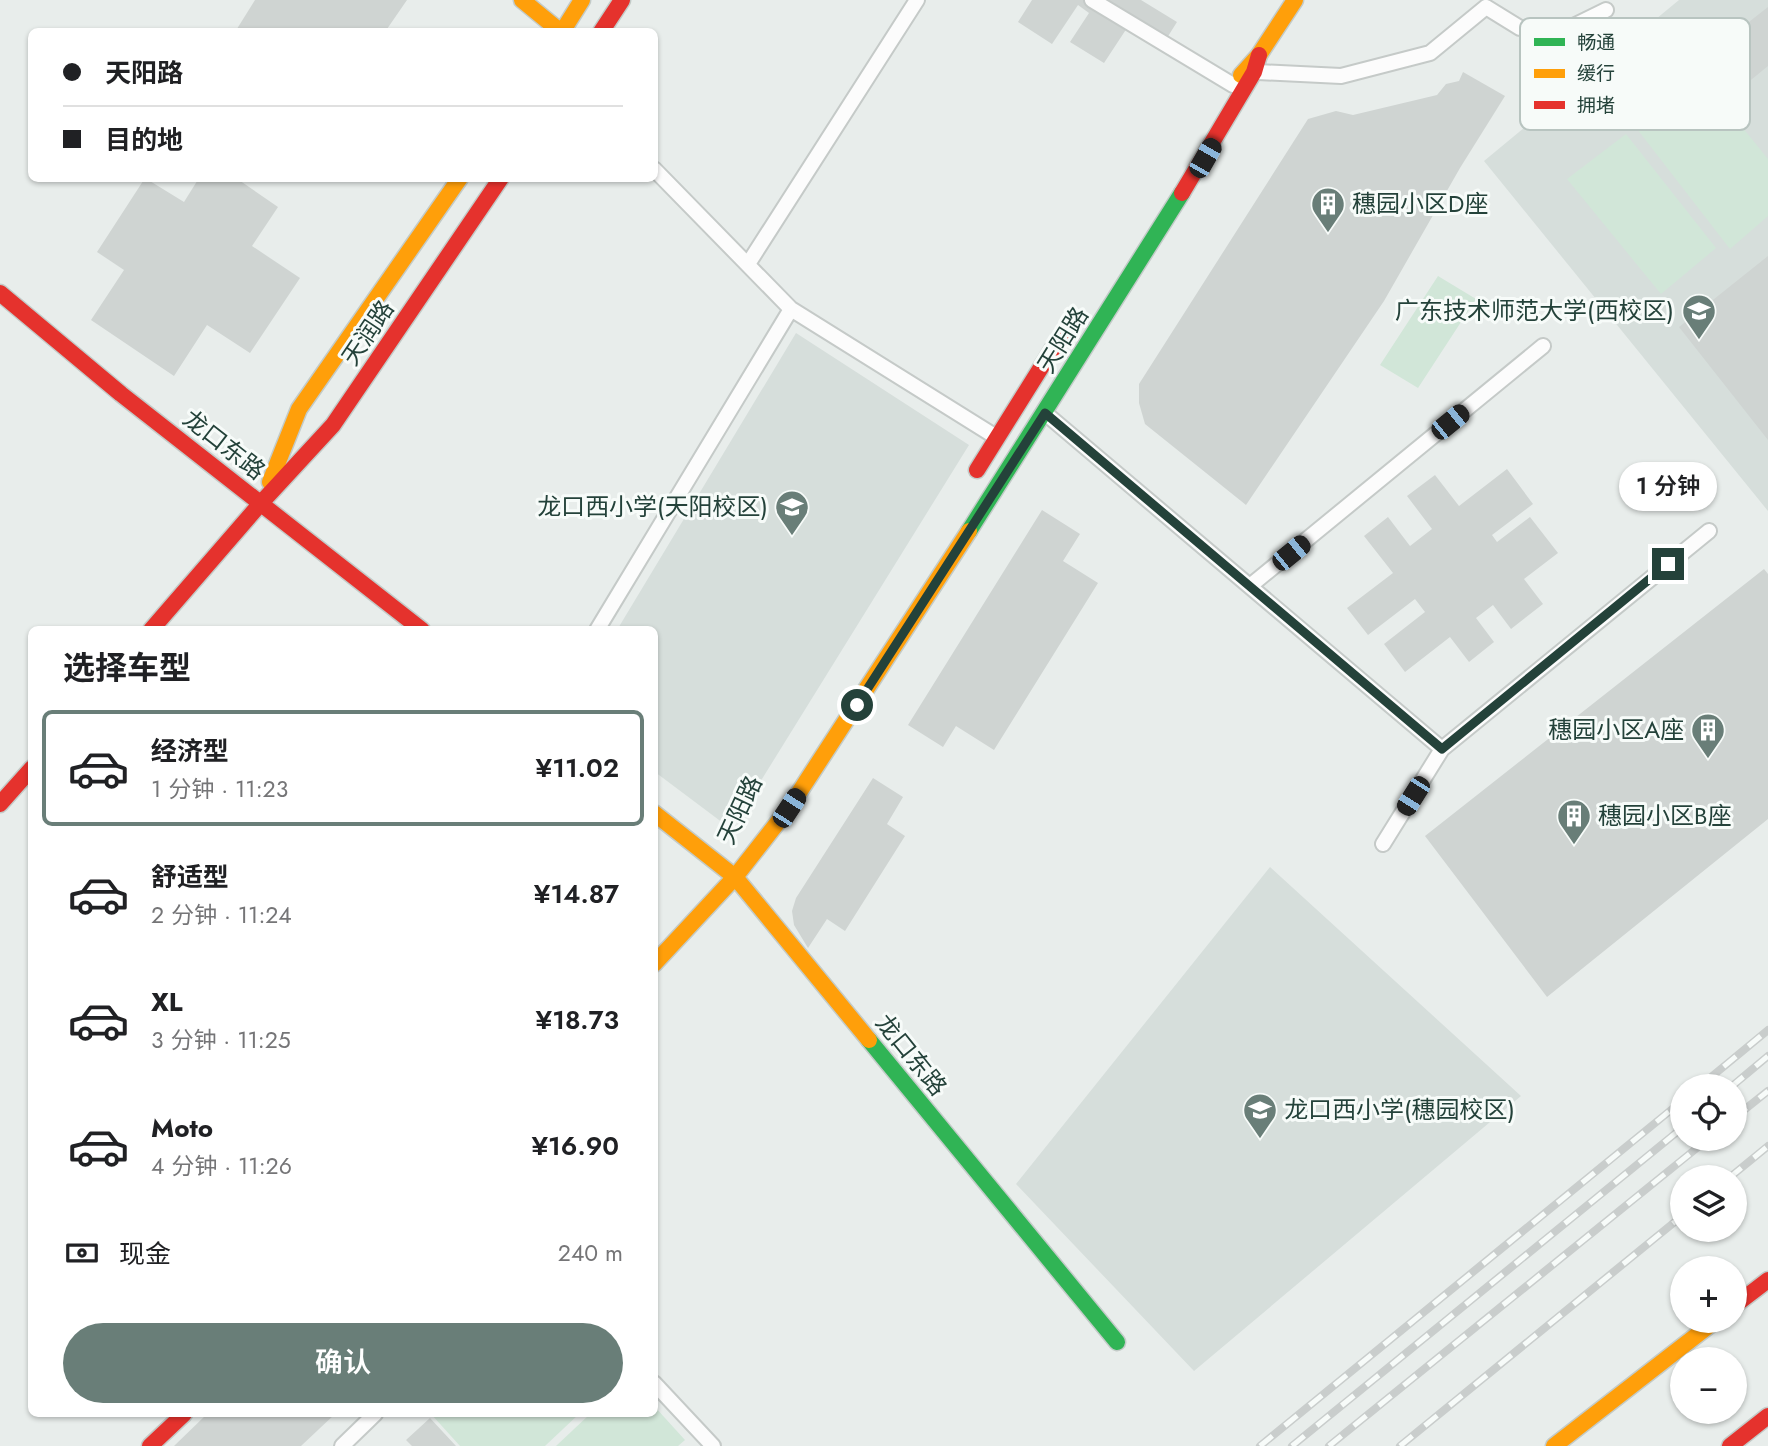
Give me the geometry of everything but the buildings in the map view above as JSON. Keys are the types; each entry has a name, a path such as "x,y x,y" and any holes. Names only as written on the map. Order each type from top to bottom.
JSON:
{"main road":[{"path":"522,0 557,28"},
{"path":"564,28 582,0"},
{"path":"604,28 621,0"},
{"name":"天阳路","path":"1216,105 1259,55 1295,0"},
{"name":"天阳路","path":"735,877 789,808 1045,413 1205,158 1254,72 1259,55"},
{"name":"天润路","path":"261,503 299,409 457,182"},
{"name":"天润路","path":"154,626 333,425 498,182"},
{"name":"龙口东路","path":"0,293 121,394 417,626"},
{"name":"天阳路","path":"970,480 1068,325"},
{"path":"0,804 28,772"},
{"name":"龙口东路","path":"658,816 735,877 1117,1342"},
{"name":"天阳路","path":"735,877 758,819"},
{"path":"658,960 735,877"},
{"path":"1747,1296 1768,1280"},
{"path":"1554,1446 1700,1333"},
{"path":"1730,1446 1768,1416"},
{"path":"150,1446 181,1417"}],"lane":[{"path":"748,264 917,0"},
{"path":"1092,0 1233,85"},
{"path":"1254,72 1341,76 1430,53 1488,3 1520,28"},
{"path":"1590,18 1606,10"},
{"path":"658,173 791,309 997,438"},
{"path":"599,626 791,309"},
{"path":"1250,586 1543,346"},
{"path":"1045,413 1442,749"},
{"path":"1383,844 1442,749 1709,531"},
{"path":"658,1387 713,1446"},
{"path":"342,1446 372,1417"}],"shaded area":[{"name":"广东技术师范大学(西校区)","path":"1679,0 1768,0 1768,511 1484,161 1522,130 1750,130 1750,18 1657,18"},
{"name":"龙口西小学(天阳校区)","path":"796,333 969,445 731,829 658,774 658,626 619,626"},
{"name":"龙口西小学(穗园校区)","path":"1270,867 1521,1096 1194,1371 1016,1184"}],"green space":[{"path":"1638,130 1745,130 1768,159 1768,216 1730,249"},
{"path":"1626,134 1716,248 1661,294 1567,179"},
{"path":"1438,276 1476,299 1418,388 1380,365"},
{"path":"658,1410 685,1440 678,1446 556,1446 587,1417 658,1417"},
{"path":"434,1417 576,1417 545,1446 460,1446"}],"railway":[{"path":"1715,1074 1768,1030"},
{"path":"1747,1074 1768,1056"},
{"path":"1747,1108 1768,1091"},
{"path":"1260,1446 1670,1111"},
{"path":"1292,1446 1670,1138"},
{"path":"1745,1165 1768,1146"},
{"path":"1329,1446 1693,1151"},
{"path":"1400,1446 1670,1226"}],"traffic: fast":[{"path":"969,531 1182,193"},
{"path":"869,1040 1117,1342"}],"traffic: slow":[{"path":"522,0 556,28"},
{"path":"564,28 582,0"},
{"path":"1241,75 1259,55 1295,0"},
{"path":"270,482 299,409 457,182"},
{"path":"658,960 735,877 789,808 969,531"},
{"path":"658,816 735,877 869,1040"},
{"path":"1554,1446 1700,1333"}],"traffic: jam":[{"path":"604,28 622,0"},
{"path":"1182,193 1254,72 1259,55"},
{"path":"154,626 333,425 498,182"},
{"path":"0,293 121,394 417,626"},
{"path":"977,470 1062,334"},
{"path":"0,804 28,772"},
{"path":"1747,1296 1768,1280"},
{"path":"1730,1446 1768,1416"},
{"path":"150,1446 181,1417"}],"place":[{"name":"穗园小区D座","path":"1328,234"},
{"name":"广东技术师范大学(西校区)","path":"1699,341"},
{"name":"龙口西小学(天阳校区)","path":"792,537"},
{"name":"穗园小区A座","path":"1708,760"},
{"name":"穗园小区B座","path":"1574,846"},
{"name":"龙口西小学(穗园校区)","path":"1260,1140"}],"route":[{"path":"857,705 1045,413 1442,749 1668,564"}]}
